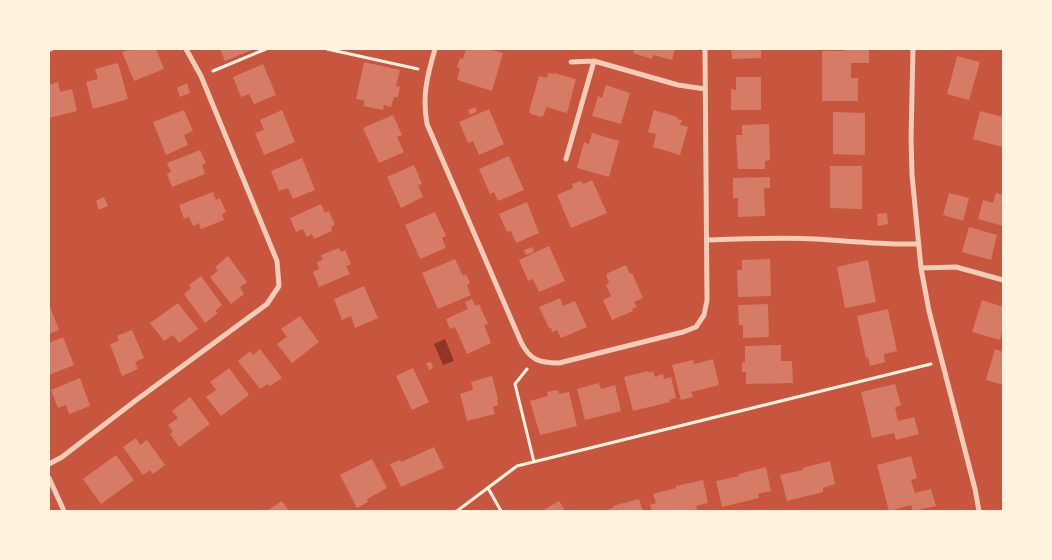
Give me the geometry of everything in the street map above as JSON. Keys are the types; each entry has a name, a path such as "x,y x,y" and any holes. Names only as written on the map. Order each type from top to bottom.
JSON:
{"street":[{"path":"49,464 62,457 267,304 279,286 277,261 201,76 186,49"},
{"path":"435,49 425,90 427,124 527,352 535,359 547,363 559,363 683,332 696,327 704,315 707,300 705,49"},
{"path":"913,49 911,148 921,268 929,311 979,511"},
{"path":"571,62 594,60 678,85 705,89"},
{"path":"566,159 594,60"},
{"path":"707,240 770,238 918,244"},
{"path":"921,268 956,267 1003,280"},
{"path":"49,478 64,511"}],"path":[{"path":"201,76 266,49"},
{"path":"327,49 429,71"},
{"path":"534,462 514,384 535,359"},
{"path":"457,511 517,466 942,361"},
{"path":"488,488 502,511"}],"shaded area":[{"path":"445,339 454,361 443,365 434,344"}],"building":[{"path":"132,49 156,49 164,69 134,81 122,52"},
{"path":"220,49 254,49 225,61"},
{"path":"466,49 487,49 503,53 492,91 457,80 460,68 457,67 460,58 463,59"},
{"path":"634,49 675,49 672,60 653,55 652,59 633,53"},
{"path":"731,49 761,49 761,58 732,59"},
{"path":"845,49 869,49 869,63 851,63 851,78 858,78 858,101 822,101 822,51 845,51"},
{"path":"957,56 980,62 969,100 947,94"},
{"path":"364,62 400,70 396,86 400,87 398,97 394,97 391,107 384,105 383,110 363,106 365,101 356,99"},
{"path":"118,63 128,99 93,109 86,82 98,79 95,69"},
{"path":"263,64 276,95 254,104 249,94 241,97 233,77"},
{"path":"548,73 576,79 567,113 546,107 544,115 541,117 531,114 529,111 539,76 547,78"},
{"path":"736,77 761,77 761,110 731,110 731,89 736,90"},
{"path":"58,82 60,92 72,89 77,111 49,118 49,85"},
{"path":"187,83 190,93 180,97 177,88"},
{"path":"606,85 630,93 621,124 592,116 598,96 602,98"},
{"path":"475,107 477,111 470,115 468,110"},
{"path":"489,109 504,144 479,155 473,141 468,143 459,122"},
{"path":"184,110 193,131 184,135 188,145 166,155 153,122"},
{"path":"282,110 295,142 264,155 255,133 264,130 260,120"},
{"path":"654,110 677,117 677,119 682,120 680,125 688,127 680,155 653,147 656,134 648,132"},
{"path":"980,111 1003,117 1002,147 973,139"},
{"path":"833,112 865,113 865,155 833,154"},
{"path":"393,115 402,135 397,137 404,152 379,163 363,128"},
{"path":"769,124 770,160 765,161 765,169 738,169 736,135 742,135 742,125"},
{"path":"592,133 619,141 609,177 577,168 584,142 589,144"},
{"path":"200,150 206,163 202,165 205,174 172,187 167,174 171,172 167,163"},
{"path":"509,156 524,190 498,201 494,192 490,194 479,169"},
{"path":"302,158 315,190 293,199 288,188 279,191 271,171"},
{"path":"414,165 422,184 418,185 423,197 401,208 387,177"},
{"path":"830,166 862,166 862,209 830,208"},
{"path":"770,177 770,188 764,188 765,216 738,217 738,198 733,198 733,178"},
{"path":"592,180 607,213 571,228 557,195 573,188 572,184 581,181 583,184"},
{"path":"213,192 216,200 220,198 226,212 222,214 224,220 201,229 199,223 193,226 189,217 184,219 179,205"},
{"path":"949,193 969,198 963,221 943,215"},
{"path":"996,193 1003,195 1003,226 978,219 983,200 993,203"},
{"path":"104,197 108,206 99,210 96,201"},
{"path":"527,202 539,233 516,243 511,231 507,232 499,214"},
{"path":"321,204 325,213 329,211 335,225 331,227 332,231 314,239 312,234 307,237 303,229 296,232 290,218"},
{"path":"435,212 446,236 442,238 446,248 420,259 405,225"},
{"path":"887,213 888,224 878,226 877,214"},
{"path":"969,227 997,235 991,260 962,252"},
{"path":"549,246 565,281 539,292 533,279 528,281 519,260"},
{"path":"532,247 534,252 526,255 524,250"},
{"path":"339,248 341,252 345,250 351,264 346,266 350,274 319,287 313,272 319,269 317,262 323,260 321,255"},
{"path":"228,256 247,282 240,287 244,294 231,304 210,277 218,271 215,267"},
{"path":"455,259 463,276 466,274 470,283 467,285 471,295 438,309 422,273"},
{"path":"770,259 771,296 738,297 737,270 742,270 742,260"},
{"path":"868,260 876,302 845,308 837,267"},
{"path":"626,265 630,274 632,273 643,298 634,302 637,307 632,309 633,311 612,320 603,300 611,296 606,285 609,283 606,274"},
{"path":"201,276 222,305 215,311 218,313 205,323 184,294 191,288 189,285"},
{"path":"364,286 378,318 355,328 351,316 342,320 334,299"},
{"path":"560,298 563,306 575,301 587,327 561,338 557,330 552,332 551,328 549,328 539,307"},
{"path":"472,299 475,306 479,304 488,324 484,325 491,343 467,354 455,327 450,329 446,319 468,309 465,302"},
{"path":"982,300 1003,307 1003,327 1000,340 972,332"},
{"path":"178,303 198,329 179,343 173,335 164,341 150,323"},
{"path":"49,304 59,330 49,334"},
{"path":"768,304 769,337 743,338 743,325 739,325 738,305"},
{"path":"888,309 897,351 884,354 885,362 870,366 868,357 866,358 857,316"},
{"path":"300,316 319,342 292,363 277,344 287,337 281,329"},
{"path":"132,330 144,358 135,362 138,369 122,376 110,344 119,341 117,336"},
{"path":"63,337 74,365 49,375 49,343"},
{"path":"781,345 781,361 792,361 793,383 746,384 746,372 742,372 742,363 745,362 745,346"},
{"path":"260,349 282,378 270,386 268,384 260,389 238,361 250,351 253,355"},
{"path":"995,349 1003,352 1003,385 986,380"},
{"path":"713,359 719,385 691,392 693,397 681,400 672,365 693,360 694,364"},
{"path":"431,362 433,368 429,370 426,363"},
{"path":"229,368 249,395 221,416 206,397 216,390 210,382"},
{"path":"413,368 429,402 412,410 396,376"},
{"path":"648,371 649,373 653,371 655,377 663,374 664,379 671,377 676,398 669,400 670,402 633,411 624,377"},
{"path":"492,376 498,399 498,405 493,407 495,414 467,421 460,394 473,390 471,382"},
{"path":"80,378 90,406 69,414 66,405 58,408 51,390"},
{"path":"599,383 601,389 615,385 621,411 585,420 577,389"},
{"path":"895,384 901,405 895,407 898,421 914,417 919,434 896,440 894,433 872,438 861,392"},
{"path":"558,390 559,394 569,392 577,426 540,435 530,401 548,396 547,392"},
{"path":"190,397 210,424 179,447 170,434 173,432 168,425 178,418 172,411"},
{"path":"136,438 140,445 147,440 165,465 153,474 150,470 143,475 123,447"},
{"path":"434,447 444,468 401,487 390,464 400,460 401,462"},
{"path":"116,455 134,480 101,504 83,479"},
{"path":"911,456 917,478 911,480 915,493 931,489 936,506 913,511 911,505 889,511 877,465"},
{"path":"372,459 387,488 367,499 368,502 357,508 340,475"},
{"path":"830,461 835,484 823,488 823,492 787,501 780,475"},
{"path":"766,467 771,491 758,494 759,498 722,507 716,481"},
{"path":"703,480 708,503 696,506 697,510 652,511 650,505 656,503 653,494 676,488 676,486"},
{"path":"639,499 643,511 603,511 613,508 613,506"},
{"path":"282,501 289,511 267,511"},
{"path":"559,501 565,511 542,511"}]}
